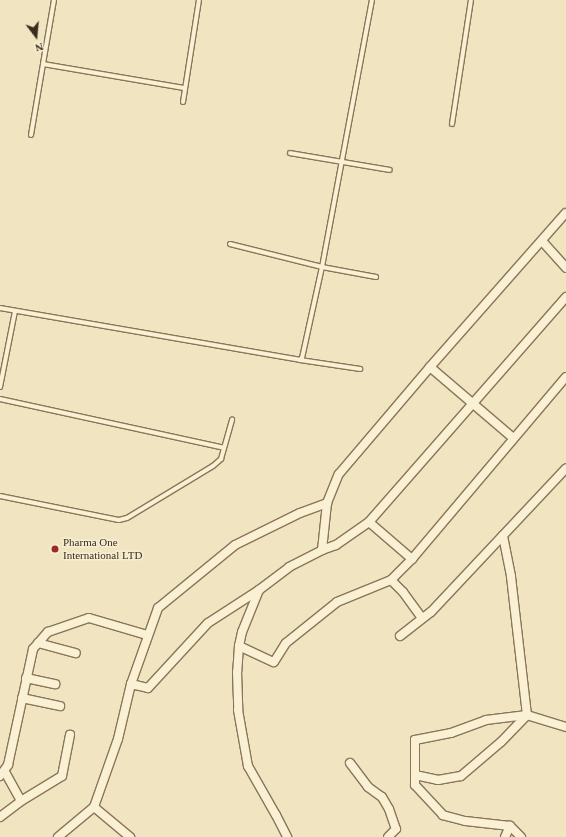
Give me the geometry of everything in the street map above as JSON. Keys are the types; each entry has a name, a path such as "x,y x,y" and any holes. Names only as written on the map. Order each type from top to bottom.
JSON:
{"street":[{"path":"322,550 327,503 339,474 430,366 565,214"},
{"path":"542,241 566,268"},
{"path":"131,684 148,688 208,623 259,590 289,567 322,550 336,545 369,522 474,404 566,297"},
{"path":"430,366 513,438"},
{"path":"239,646 274,662 286,643 337,602 391,580 412,559 566,377"},
{"path":"400,636 431,612 566,468"},
{"path":"58,837 94,807 118,739 131,684 147,635 158,608 235,545 300,513 327,503"},
{"path":"369,522 412,559"},
{"path":"415,775 438,780 461,776 502,742 527,715 511,576 503,536"},
{"path":"391,580 403,592 422,618"},
{"path":"259,590 242,632 239,646 237,672 238,710 248,766 287,837"},
{"path":"21,801 2,774 8,765 26,678 34,649 38,643 48,632 89,618 147,635"},
{"path":"38,643 76,654"},
{"path":"26,678 55,684"},
{"path":"22,698 60,706"},
{"path":"521,837 510,826 465,821 443,815 415,784 415,740 451,733 486,720 527,715 566,727"},
{"path":"0,817 21,801 62,776 70,735"},
{"path":"350,763 368,787 382,797 389,809 396,829 388,837"},
{"path":"94,807 130,837"},
{"path":"505,837 510,826"}],"lane":[{"path":"31,135 54,0"},
{"path":"183,102 199,0"},
{"path":"300,360 302,358 322,267 372,0"},
{"path":"452,124 471,0"},
{"path":"43,64 184,88"},
{"path":"290,153 390,170"},
{"path":"230,244 322,267 376,277"},
{"path":"0,308 360,369"},
{"path":"0,387 15,311"},
{"path":"0,399 224,448"},
{"path":"0,496 119,520 133,516 214,466 221,459 232,420"}],"place":[{"name":"Pharma One International LTD","path":"55,549"}]}
